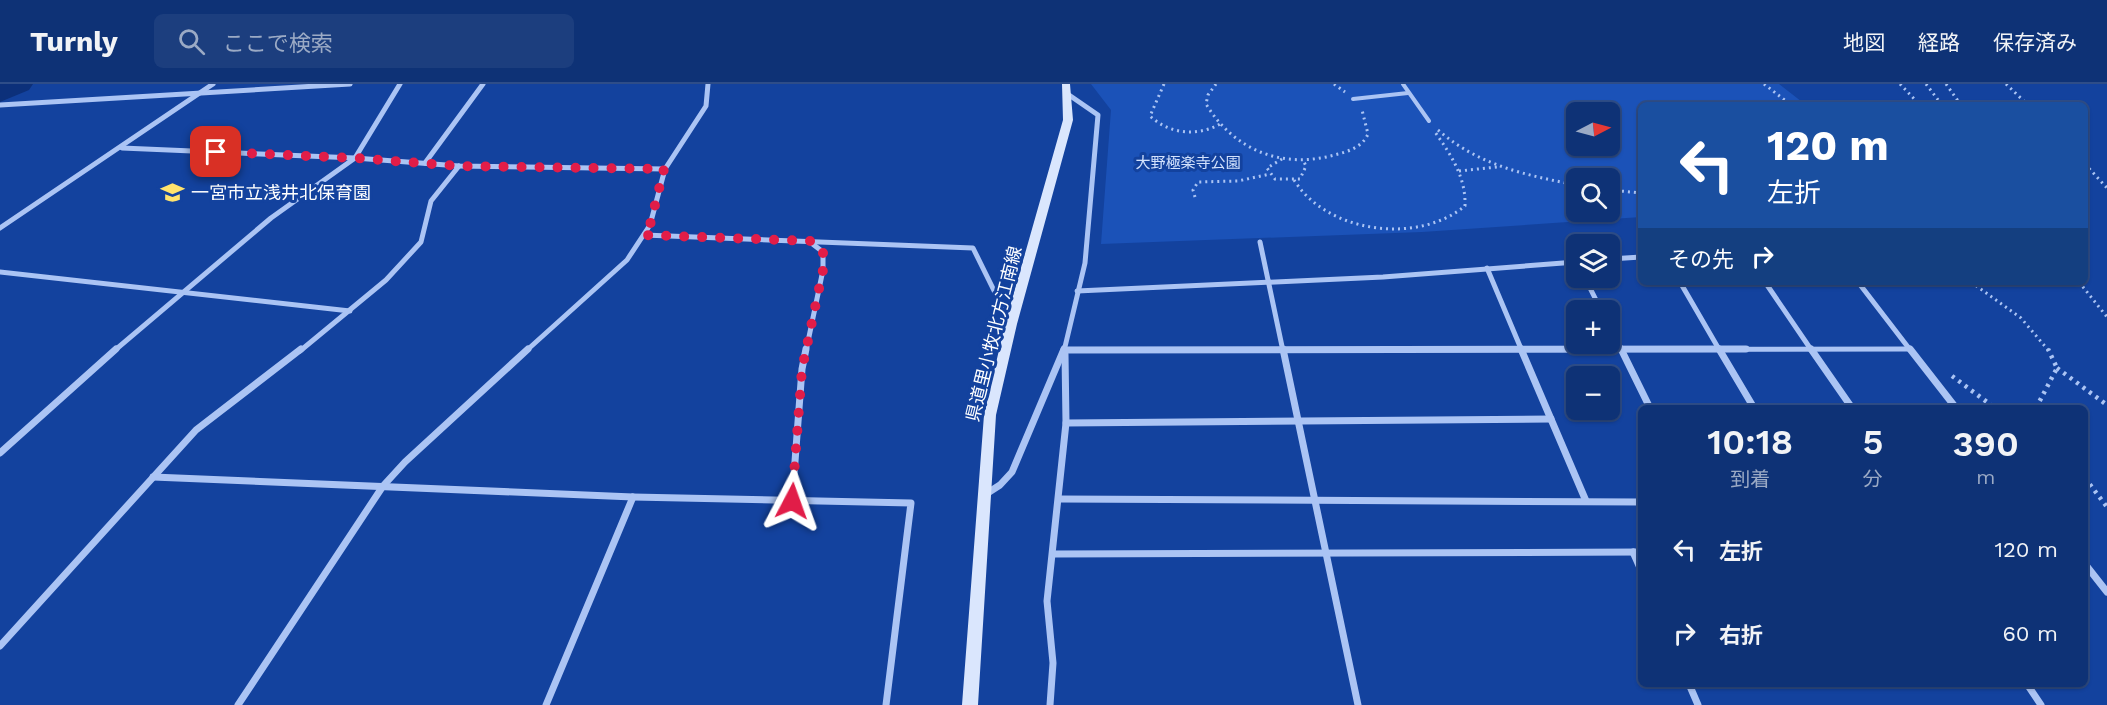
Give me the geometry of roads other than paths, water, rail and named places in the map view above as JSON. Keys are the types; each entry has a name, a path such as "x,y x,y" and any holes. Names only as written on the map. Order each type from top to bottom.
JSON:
{"main road":[{"name":"県道里小牧北方江南線","path":"970,705 990,415 1011,324 1068,120 1068,89"}],"street":[{"path":"0,228 122,148 213,84"},
{"path":"0,105 350,84"},
{"path":"0,453 181,293 272,218 355,158 400,84"},
{"path":"425,163 483,84"},
{"path":"238,705 383,486 464,407 627,260 650,225 664,169 706,106 708,84"},
{"path":"983,495 1000,485 1012,472 1064,350 1085,263 1098,115 1068,89"},
{"path":"122,148 355,158 459,166 664,169"},
{"path":"0,646 196,430 350,311 386,280 421,242 431,201 459,166"},
{"path":"644,235 973,248 1011,324"},
{"path":"792,501 802,369 823,270 823,252 810,241"},
{"path":"1260,242 1358,705"},
{"path":"1620,258 1638,257"},
{"path":"1077,291 1268,282 1566,263"},
{"path":"1487,268 1586,501"},
{"path":"0,272 350,311"},
{"path":"1682,285 1752,405"},
{"path":"1767,285 1850,405"},
{"path":"1860,285 1954,405"},
{"path":"1621,349 1649,405"},
{"path":"1064,350 1909,349"},
{"path":"1050,705 1053,663 1047,601 1054,554 1066,423 1064,350"},
{"path":"1066,423 1551,419"},
{"path":"153,477 633,496 911,503 886,705"},
{"path":"546,705 633,496"},
{"path":"1059,499 1638,502"},
{"path":"1054,554 1325,551 1637,552"},
{"path":"2088,568 2107,592"},
{"path":"1690,687 1698,705"},
{"path":"2029,687 2041,705"}],"lane":[{"path":"1403,84 1429,121"},
{"path":"1353,99 1408,93"}],"waterway":[{"path":"0,93 18,84"}],"place":[{"name":"一宮市立浅井北保育園","path":"173,193"}],"park label":[{"name":"大野極楽寺公園","path":"1188,163"}]}
